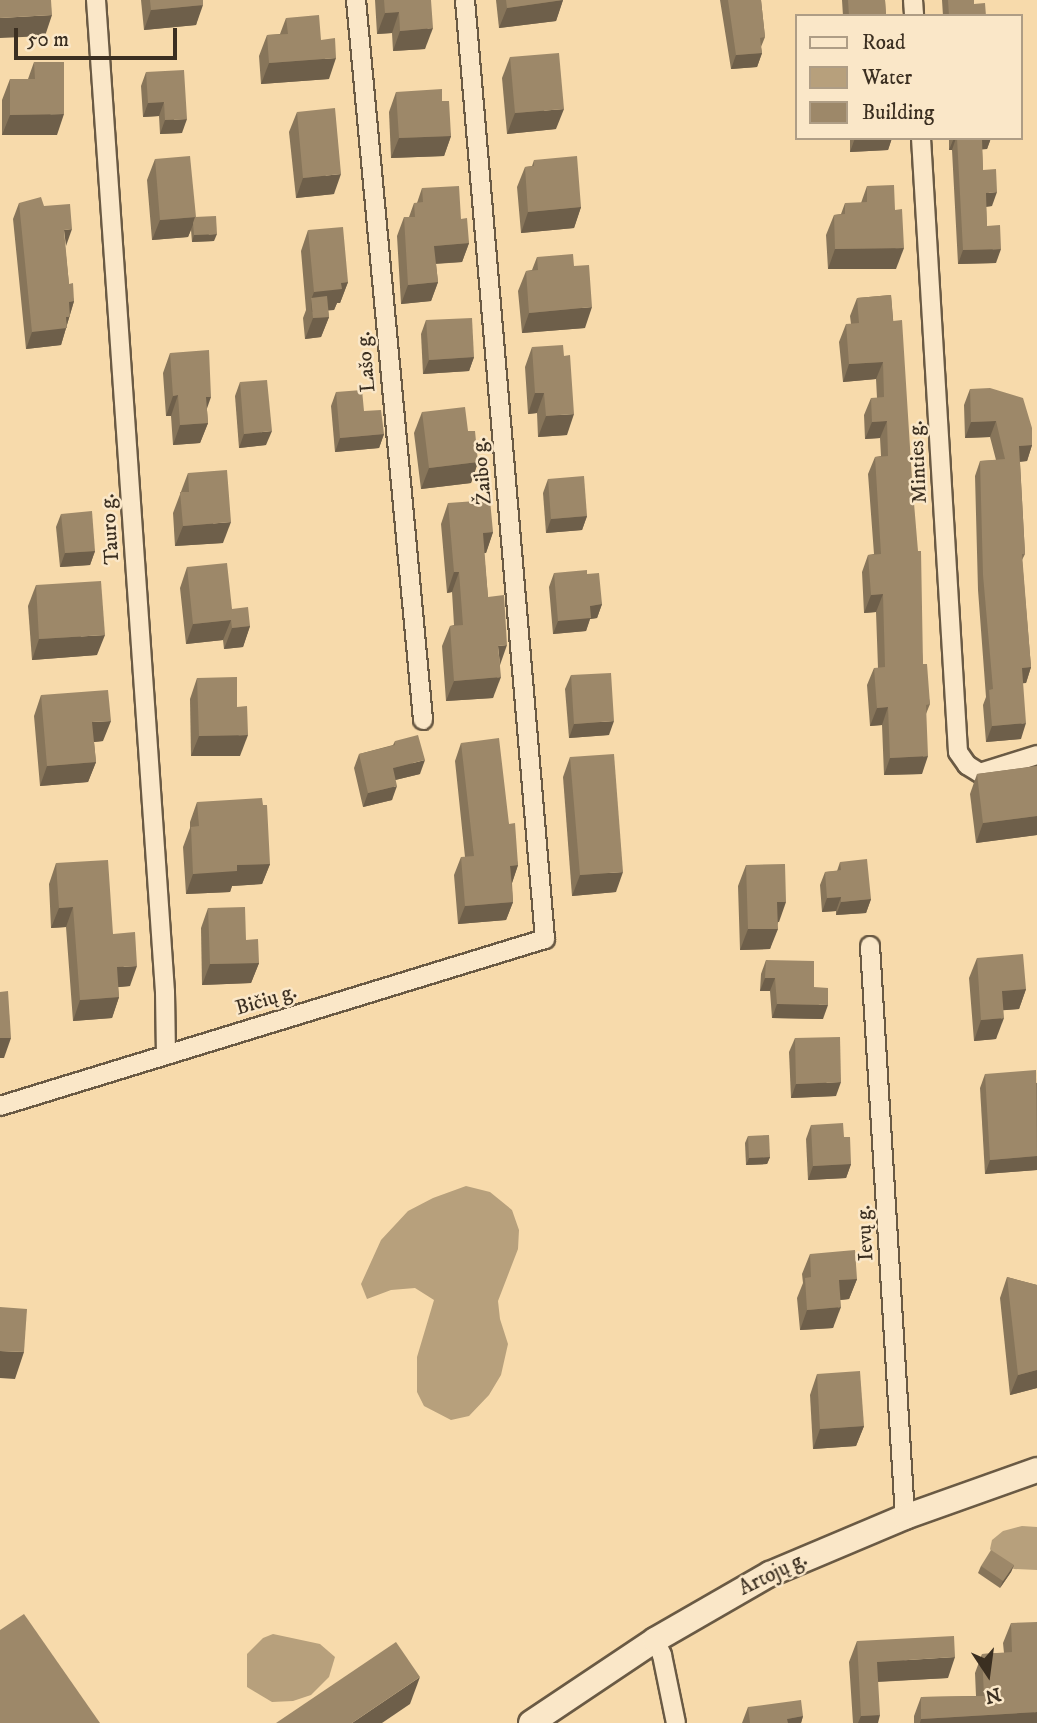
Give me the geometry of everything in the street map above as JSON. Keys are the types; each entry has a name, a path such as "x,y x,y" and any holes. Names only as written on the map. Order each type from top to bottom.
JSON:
{"main road":[{"name":"Artojų g.","path":"531,1723 655,1640 770,1574 905,1517 1037,1470"}],"street":[{"name":"Tauro g.","path":"96,0 164,978 166,1055"},
{"name":"Lašo g.","path":"356,0 423,720"},
{"name":"Žaibo g.","path":"465,0 545,939"},
{"name":"Minties g.","path":"921,140 958,752 967,765 980,773 1037,755"},
{"name":"Bičių g.","path":"0,1107 545,939"},
{"name":"Ievų g.","path":"870,946 905,1517"},
{"path":"655,1640 662,1655 676,1723"}],"water":[{"path":"466,1186 490,1192 512,1210 519,1230 518,1249 498,1301 500,1319 508,1344 501,1375 489,1395 469,1416 451,1420 424,1406 417,1392 417,1357 434,1300 415,1288 391,1290 367,1299 361,1284 381,1240 408,1211"},
{"path":"1022,1526 1037,1527 1037,1570 1014,1569 995,1557 990,1549 992,1540 1003,1531"},
{"path":"273,1634 320,1644 335,1657 329,1677 311,1695 293,1701 272,1702 247,1687 247,1654 263,1638"}],"building":[{"path":"0,0 51,0 52,15 0,18"},
{"path":"150,0 203,0 203,5 151,10"},
{"path":"384,0 431,0 433,28 400,31 399,12 385,13"},
{"path":"506,0 563,0 507,8"},
{"path":"728,0 761,0 765,37 760,38 762,53 736,55"},
{"path":"848,0 885,0 886,14 849,14"},
{"path":"948,0 974,0 974,4 985,3 986,14 949,14"},
{"path":"319,15 321,40 335,38 336,58 269,63 267,35 288,34 286,18"},
{"path":"559,53 564,109 515,113 510,57"},
{"path":"34,62 64,62 64,114 10,115 10,79 35,79"},
{"path":"184,70 187,119 165,120 164,102 148,103 146,72"},
{"path":"442,89 442,101 449,101 451,136 399,138 396,92"},
{"path":"335,108 341,174 303,178 297,112"},
{"path":"957,140 982,140 983,170 996,169 997,192 986,193 987,226 1000,225 1001,249 963,250"},
{"path":"190,156 196,217 160,220 155,159"},
{"path":"577,156 581,207 528,212 525,167 534,166 534,160"},
{"path":"894,185 895,210 902,209 904,248 835,249 834,215 845,214 845,203 867,202 867,186"},
{"path":"459,186 461,219 467,218 469,243 434,246 438,282 408,285 404,217 415,217 414,203 423,202 422,188"},
{"path":"41,197 44,206 70,204 72,229 64,230 69,284 73,283 74,301 69,302 70,317 66,317 67,328 32,332 19,203"},
{"path":"216,216 217,234 194,235 195,217"},
{"path":"343,227 348,282 341,283 342,289 314,292 308,230"},
{"path":"573,254 574,266 589,265 592,307 529,313 526,271 538,270 537,257"},
{"path":"891,295 893,321 902,320 912,479 918,551 921,551 923,664 927,664 930,704 926,705 928,756 890,758 888,707 877,708 874,668 885,667 883,594 871,595 868,555 881,554 875,457 888,456 887,421 872,422 871,398 884,397 883,362 849,364 846,324 859,323 857,298"},
{"path":"327,296 329,317 313,318 311,298"},
{"path":"472,318 474,357 429,360 426,320"},
{"path":"563,345 564,356 570,355 574,414 546,416 544,393 535,393 532,347"},
{"path":"209,350 211,397 206,397 208,423 180,425 178,395 173,396 170,353"},
{"path":"267,380 272,431 244,434 240,382"},
{"path":"990,388 1023,398 1032,428 1032,445 1019,446 1025,554 1022,554 1031,667 1022,668 1026,723 992,726 989,690 993,689 983,575 980,461 1005,459 996,421 971,422 970,389"},
{"path":"362,390 364,411 381,410 384,434 340,438 336,392"},
{"path":"465,407 468,431 475,431 478,462 429,468 422,412"},
{"path":"227,470 231,522 183,526 180,492 189,492 188,473"},
{"path":"584,476 587,516 551,519 548,479"},
{"path":"490,500 493,532 483,533 488,597 504,595 507,645 498,646 501,677 454,681 450,626 463,625 459,572 454,572 448,503"},
{"path":"92,511 95,551 65,553 61,514"},
{"path":"227,563 232,609 248,607 250,626 232,628 231,620 193,624 187,567"},
{"path":"587,570 587,574 599,573 602,604 590,606 591,618 558,621 554,573"},
{"path":"101,581 105,635 39,639 36,585"},
{"path":"611,673 614,721 574,724 571,675"},
{"path":"237,677 237,707 247,706 248,735 199,736 197,678"},
{"path":"108,690 111,721 92,722 96,762 47,766 41,695"},
{"path":"418,735 425,760 393,768 397,786 368,793 359,754 395,745 395,741"},
{"path":"499,738 509,824 515,823 518,865 510,866 513,902 465,906 461,857 474,856 461,743"},
{"path":"614,754 623,872 580,875 570,757"},
{"path":"1037,766 1037,816 983,823 977,774"},
{"path":"262,798 263,805 267,805 270,864 237,865 237,871 193,874 191,827 199,826 197,802"},
{"path":"867,859 871,899 841,902 841,897 827,898 825,872 841,870 840,862"},
{"path":"108,860 113,934 135,932 137,966 117,967 119,997 80,1000 73,907 59,908 56,863"},
{"path":"785,864 786,902 777,902 778,929 748,929 746,865"},
{"path":"245,907 246,940 258,939 259,963 210,964 208,908"},
{"path":"1023,954 1026,989 1002,991 1004,1018 981,1020 977,958"},
{"path":"766,960 814,961 814,987 828,988 828,1005 777,1004 775,978 765,978"},
{"path":"8,991 11,1038 0,1038 0,992"},
{"path":"840,1037 841,1082 796,1084 795,1038"},
{"path":"1036,1070 1037,1156 990,1160 985,1074"},
{"path":"843,1123 844,1137 850,1137 851,1164 813,1166 811,1125"},
{"path":"769,1135 770,1157 749,1158 748,1136"},
{"path":"855,1250 857,1279 839,1280 841,1307 807,1310 805,1278 811,1277 810,1254"},
{"path":"1007,1277 1037,1285 1037,1370 1018,1375"},
{"path":"0,1307 27,1309 24,1352 0,1351"},
{"path":"860,1371 864,1426 820,1429 817,1374"},
{"path":"991,1550 1014,1565 1003,1581 981,1566"},
{"path":"24,1614 100,1723 0,1723 0,1630"},
{"path":"1037,1622 1037,1712 921,1719 921,1697 984,1696 982,1654 1012,1652 1011,1623"},
{"path":"954,1636 955,1657 877,1662 880,1715 861,1716 857,1641"},
{"path":"396,1642 420,1677 352,1723 276,1723"},
{"path":"801,1700 803,1716 787,1719 788,1723 750,1723 748,1707"}]}
